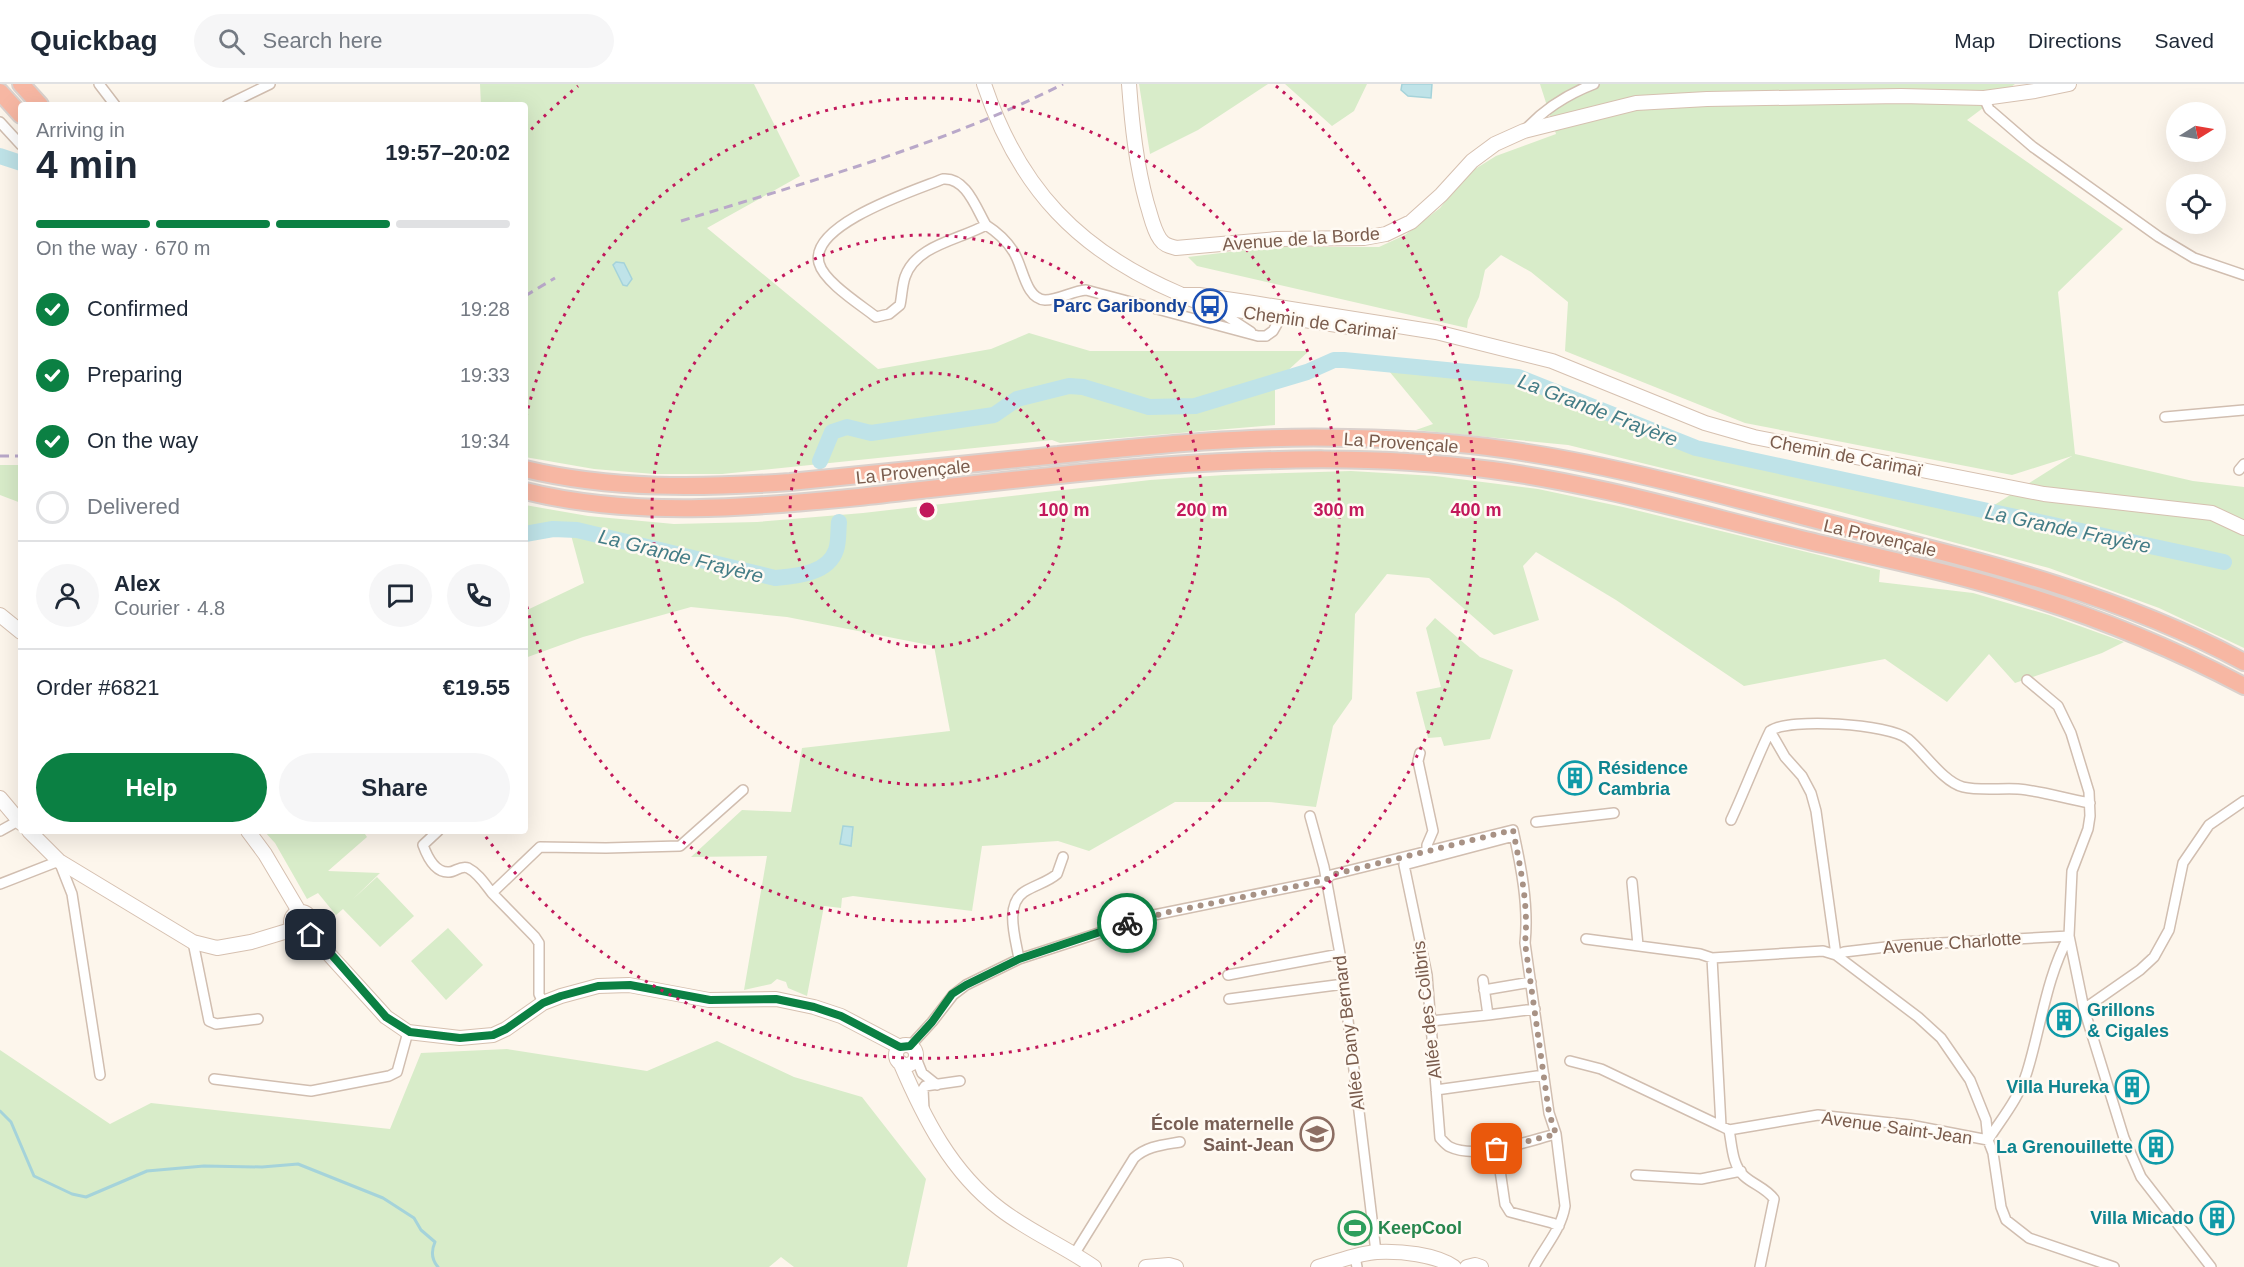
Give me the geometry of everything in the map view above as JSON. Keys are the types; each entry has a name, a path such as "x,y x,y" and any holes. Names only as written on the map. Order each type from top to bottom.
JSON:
{"highway":[{"path":"21,84 37,102"},
{"path":"0,92 18,113"},
{"name":"La Provençale","path":"528,470 589,481 638,485 730,486 1222,440 1351,438 1462,445 1526,452 1597,466 1949,552 2034,577 2122,607 2180,630 2244,662"},
{"name":"La Provençale","path":"528,492 584,502 717,507 794,503 1150,467 1246,460 1356,458 1490,470 1568,483 1668,505 2024,595 2137,636 2244,686"}],"street":[{"path":"99,84 113,102"},
{"path":"233,102 270,84"},
{"name":"Chemin de Carimaï","path":"984,84 1003,135 1015,157 1028,178 1056,212 1110,258 1162,287 1184,295 1199,296 1279,313 1436,332 1558,363 1685,415 1754,437 2044,494 2196,510 2222,516 2244,528"},
{"name":"Avenue de la Borde","path":"1129,84 1138,172 1150,216 1161,240 1167,246 1176,248 1277,239 1364,238 1386,234 1410,222 1442,195 1472,161 1495,144 1524,131 1651,101 1901,96 1984,98 2035,92 2069,84"},
{"path":"1524,131 1534,120 1572,92 1594,84"},
{"path":"1984,98 1989,109 2034,147 2159,237 2194,258 2244,275"},
{"path":"0,122 18,142"},
{"path":"986,225 934,248 918,258 905,276 900,305 889,314 876,317 829,279 819,265 821,248 840,225 865,211 943,179 952,178 962,184 986,225 1000,234 1014,252 1034,297 1048,300 1074,291 1086,290 1258,336 1270,334 1276,328 1279,313"},
{"name":"Chemin de Carimaï","path":"1184,295 1191,301 1223,312 1279,313"},
{"path":"1212,325 1226,321 1223,312"},
{"path":"1223,312 1258,336"},
{"path":"2165,417 2244,410"},
{"path":"0,615 18,630"},
{"path":"2027,680 2058,706 2071,734 2089,792 2088,829 2072,871 2069,936 2084,1009 2124,1138 2141,1177 2211,1267"},
{"path":"1731,819 1770,731 1785,725 1841,724 1894,733 1906,737 1949,780 1962,787 2042,792 2090,803"},
{"path":"1770,731 1785,757 1802,776 1811,793 1816,812 1836,955"},
{"path":"1420,753 1418,761 1434,831 1427,850"},
{"path":"492,893 540,847 680,846 743,790"},
{"path":"0,798 18,820"},
{"path":"2084,1009 2140,970 2154,957 2169,930 2183,863 2210,825 2244,801"},
{"path":"1536,822 1614,813"},
{"name":"Allée Dany Bernard","path":"1310,816 1326,880 1340,954 1376,1252"},
{"path":"0,831 18,823"},
{"path":"906,1055 952,994 1019,959 1154,915 1326,880 1331,875 1427,850 1513,833 1523,892 1527,929 1525,943 1549,1113 1556,1134 1565,1206 1559,1226 1534,1267"},
{"name":"Allée des Colibris","path":"1497,1149 1463,1150 1448,1147 1440,1138 1427,975 1403,868 1404,864 1513,833"},
{"path":"31,834 59,861 193,942 217,948 251,942 310,926 307,915 300,913 265,854 250,834"},
{"path":"435,834 423,845 427,856 437,868 449,872 463,867 468,868 480,878 539,943 539,994 543,1003"},
{"path":"1019,959 1013,919 1015,905 1019,896 1057,874 1063,857"},
{"path":"0,884 59,861"},
{"path":"59,861 72,894 100,1075"},
{"path":"1632,882 1638,945"},
{"path":"300,930 324,946 386,1017 408,1032 460,1038 493,1035 506,1029 543,1003 578,990 605,986 630,985 710,1000 776,999 814,1007 866,1028 906,1055 922,1073 937,1085"},
{"name":"Avenue Charlotte","path":"1836,955 1903,945 2069,936"},
{"name":"Avenue Saint-Jean","path":"1725,1128 1818,1115 1910,1125 1988,1140 2012,1106 2026,1074 2059,954 2069,936"},
{"path":"1586,939 1638,945 1670,952 1700,954 1712,958 1822,951 1836,955 1918,1017 1941,1038 1970,1080 1986,1120 2001,1207 2006,1220 2029,1238 2114,1267"},
{"path":"193,942 209,1021 216,1024 258,1019"},
{"path":"1228,975 1340,954"},
{"path":"1712,958 1725,1128 1735,1163 1744,1176 1767,1190 1774,1199 1760,1267"},
{"path":"1488,1015 1483,985 1531,982"},
{"path":"1229,999 1344,984"},
{"path":"1431,1021 1535,1008"},
{"path":"214,1079 310,1091 389,1076 397,1072 408,1032"},
{"path":"906,1055 917,1098 925,1116 941,1145 974,1186 1000,1209 1040,1236 1075,1253 1095,1267"},
{"path":"1570,1061 1601,1069 1725,1128"},
{"name":"Allée des Colibris","path":"1436,1090 1544,1075"},
{"path":"925,1116 923,1089 930,1084 960,1082"},
{"path":"1556,1134 1497,1149 1505,1204 1510,1212 1559,1226"},
{"path":"1075,1253 1134,1158 1150,1148 1180,1142"},
{"path":"1636,1175 1701,1179 1741,1171"},
{"path":"1318,1267 1356,1262 1376,1252 1423,1257 1454,1267"},
{"path":"1146,1267 1169,1265 1176,1267"},
{"path":"1467,1267 1475,1265 1481,1267"}],"green space":[{"path":"480,84 754,84 800,176 707,228 878,369 991,349 1029,333 1090,351 1309,351 1284,374 1275,389 1275,425 1060,443 1052,440 722,474 654,474 594,469 528,458 528,102 481,102"},
{"path":"1139,84 1268,84 1198,130 1150,154"},
{"path":"1285,84 1367,84 1354,111 1332,126"},
{"path":"1540,84 2015,84 1967,120 2123,229 2058,292 2075,454 2193,481 2244,487 2244,648 2159,608 2049,568 1830,509 1568,445 1416,430 1433,424 1384,365 1527,386 1714,458 1980,514 2072,456 2012,475 1745,423 1565,351 1568,302 1531,272 1501,255 1485,270 1479,297 1468,320 1467,328 1197,266 1188,257 1270,247 1379,247 1405,235 1440,208 1467,174 1496,156 1556,134"},
{"path":"0,465 18,465 18,502 0,495"},
{"path":"1351,471 1435,476 1538,489 1623,507 1880,570 1879,582 1973,593 2049,615 2124,642 2102,653 2015,683 1989,654 1947,702 1885,659 1744,686 1616,600 1536,552 1523,566 1539,620 1494,635 1429,578 1387,574 1355,614 1352,699 1333,726 1316,807 1269,802 1175,802 1089,851 1058,841 982,846 972,911 853,896 842,898 841,908 824,906 807,996 788,988 786,982 777,979 771,984 744,990 767,856 691,857 742,810 791,812 802,748 950,731 934,646 787,617 691,607 583,637 528,657 528,610 584,583 571,535 546,531 528,535 528,506 588,516 674,524 757,522 863,513 1150,480"},
{"path":"1435,618 1480,657 1513,670 1490,739 1444,746 1441,737 1428,738 1416,692 1441,687 1426,628"},
{"path":"267,834 365,834 367,837 328,871 380,873 352,900 377,877 414,916 380,947 343,909 336,915 318,893 307,899 275,843"},
{"path":"448,928 483,965 446,1000 411,961"},
{"path":"717,1041 794,1077 862,1097 926,1179 907,1267 794,1267 781,1257 769,1267 0,1267 0,1050 110,1124 151,1103 390,1129 421,1053 507,1049 647,1071"}],"water":[{"path":"1402,84 1432,84 1431,98 1408,96 1401,90"},
{"path":"616,262 624,263 632,279 627,286 623,285 613,265"},
{"path":"843,826 853,827 851,846 840,844"}],"waterway":[{"name":"La Grande Frayère","path":"0,156 18,162"},
{"name":"La Grande Frayère","path":"820,461 832,432 847,427 871,433 994,415 1017,399 1069,386 1083,387 1149,407 1195,406 1307,372 1334,360 1344,360 1518,377 1696,448 2224,562"},
{"name":"La Grande Frayère","path":"528,533 553,529 577,530 775,578 810,572 826,564 836,550 839,522"},
{"path":"0,1111 11,1122 34,1176 72,1194 86,1197 147,1171 204,1166 262,1167 298,1164 383,1198 414,1218 421,1230 435,1242 432,1255 438,1267"}],"railway":[{"path":"681,221 923,144 971,126 1063,84"},
{"path":"528,294 555,278"},
{"path":"0,456 18,456"}],"way so far":[{"path":"1127,923 1154,915 1326,880 1331,875 1513,830 1527,929 1525,943 1549,1113 1556,1134 1497,1149"}],"place":[{"name":"Parc Garibondy","path":"1210,306"},
{"name":"Résidence Cambria","path":"1575,778"},
{"name":"Grillons & Cigales","path":"2064,1020"},
{"name":"Villa Hureka","path":"2132,1087"},
{"name":"École maternelle Saint-Jean","path":"1317,1134"},
{"name":"La Grenouillette","path":"2156,1147"},
{"name":"Villa Micado","path":"2217,1218"},
{"name":"KeepCool","path":"1355,1228"}],"route":[{"path":"311,935 324,946 386,1017 408,1032 460,1038 493,1035 506,1029 543,1003 561,996 598,986 630,985 710,1000 776,999 814,1007 841,1016 900,1047 910,1046 932,1022 952,994 966,985 1019,959 1127,923"}]}
